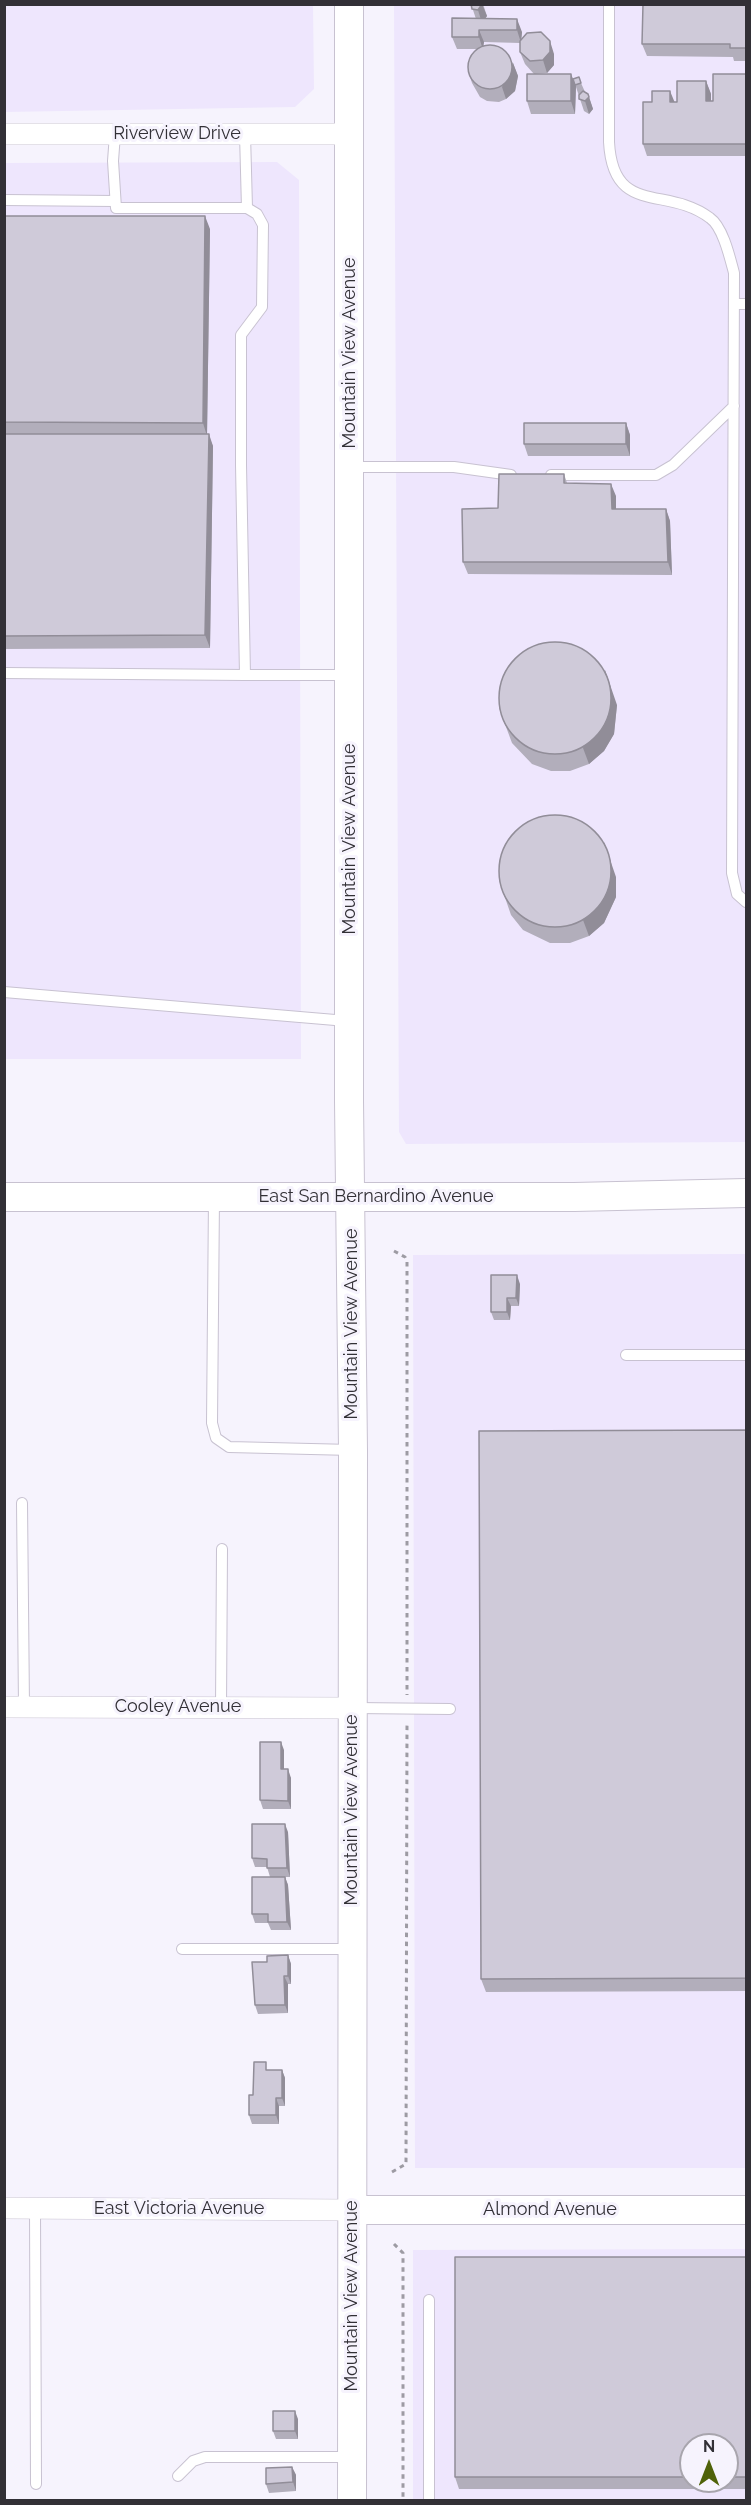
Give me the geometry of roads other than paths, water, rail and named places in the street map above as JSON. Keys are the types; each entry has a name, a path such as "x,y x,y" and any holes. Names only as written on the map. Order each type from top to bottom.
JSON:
{"main road":[{"name":"Mountain View Avenue","path":"350,4 350,1022 353,1450 352,2500"},
{"name":"East San Bernardino Avenue","path":"4,1197 574,1197 747,1193"},
{"name":"Almond Avenue","path":"353,2210 747,2210"}],"street":[{"name":"Riverview Drive","path":"4,135 350,134"},
{"name":"Cooley Avenue","path":"14,1707 352,1708"},
{"name":"East Victoria Avenue","path":"4,2208 353,2210"}],"lane":[{"path":"609,4 609,156 618,181 635,194 675,201 712,218 728,249 734,273 732,873 737,894 747,902"},
{"path":"115,134 113,161 116,208 247,208 257,214 262,225 262,307 241,335 245,675"},
{"path":"245,134 247,208"},
{"path":"4,200 115,201"},
{"path":"734,304 747,304"},
{"path":"540,475 656,475 673,465 734,406"},
{"path":"351,467 454,467 504,475 528,475"},
{"path":"4,673 351,675"},
{"path":"4,992 350,1022"},
{"path":"214,1197 212,1424 216,1438 229,1447 353,1450"},
{"path":"626,1355 747,1355"},
{"path":"14,1707 22,1503"},
{"path":"221,1708 222,1550"},
{"path":"352,1708 450,1709"},
{"path":"182,1949 352,1949"},
{"path":"35,2208 36,2484"},
{"path":"429,2300 429,2500"},
{"path":"178,2476 194,2461 205,2457 352,2457"}]}
